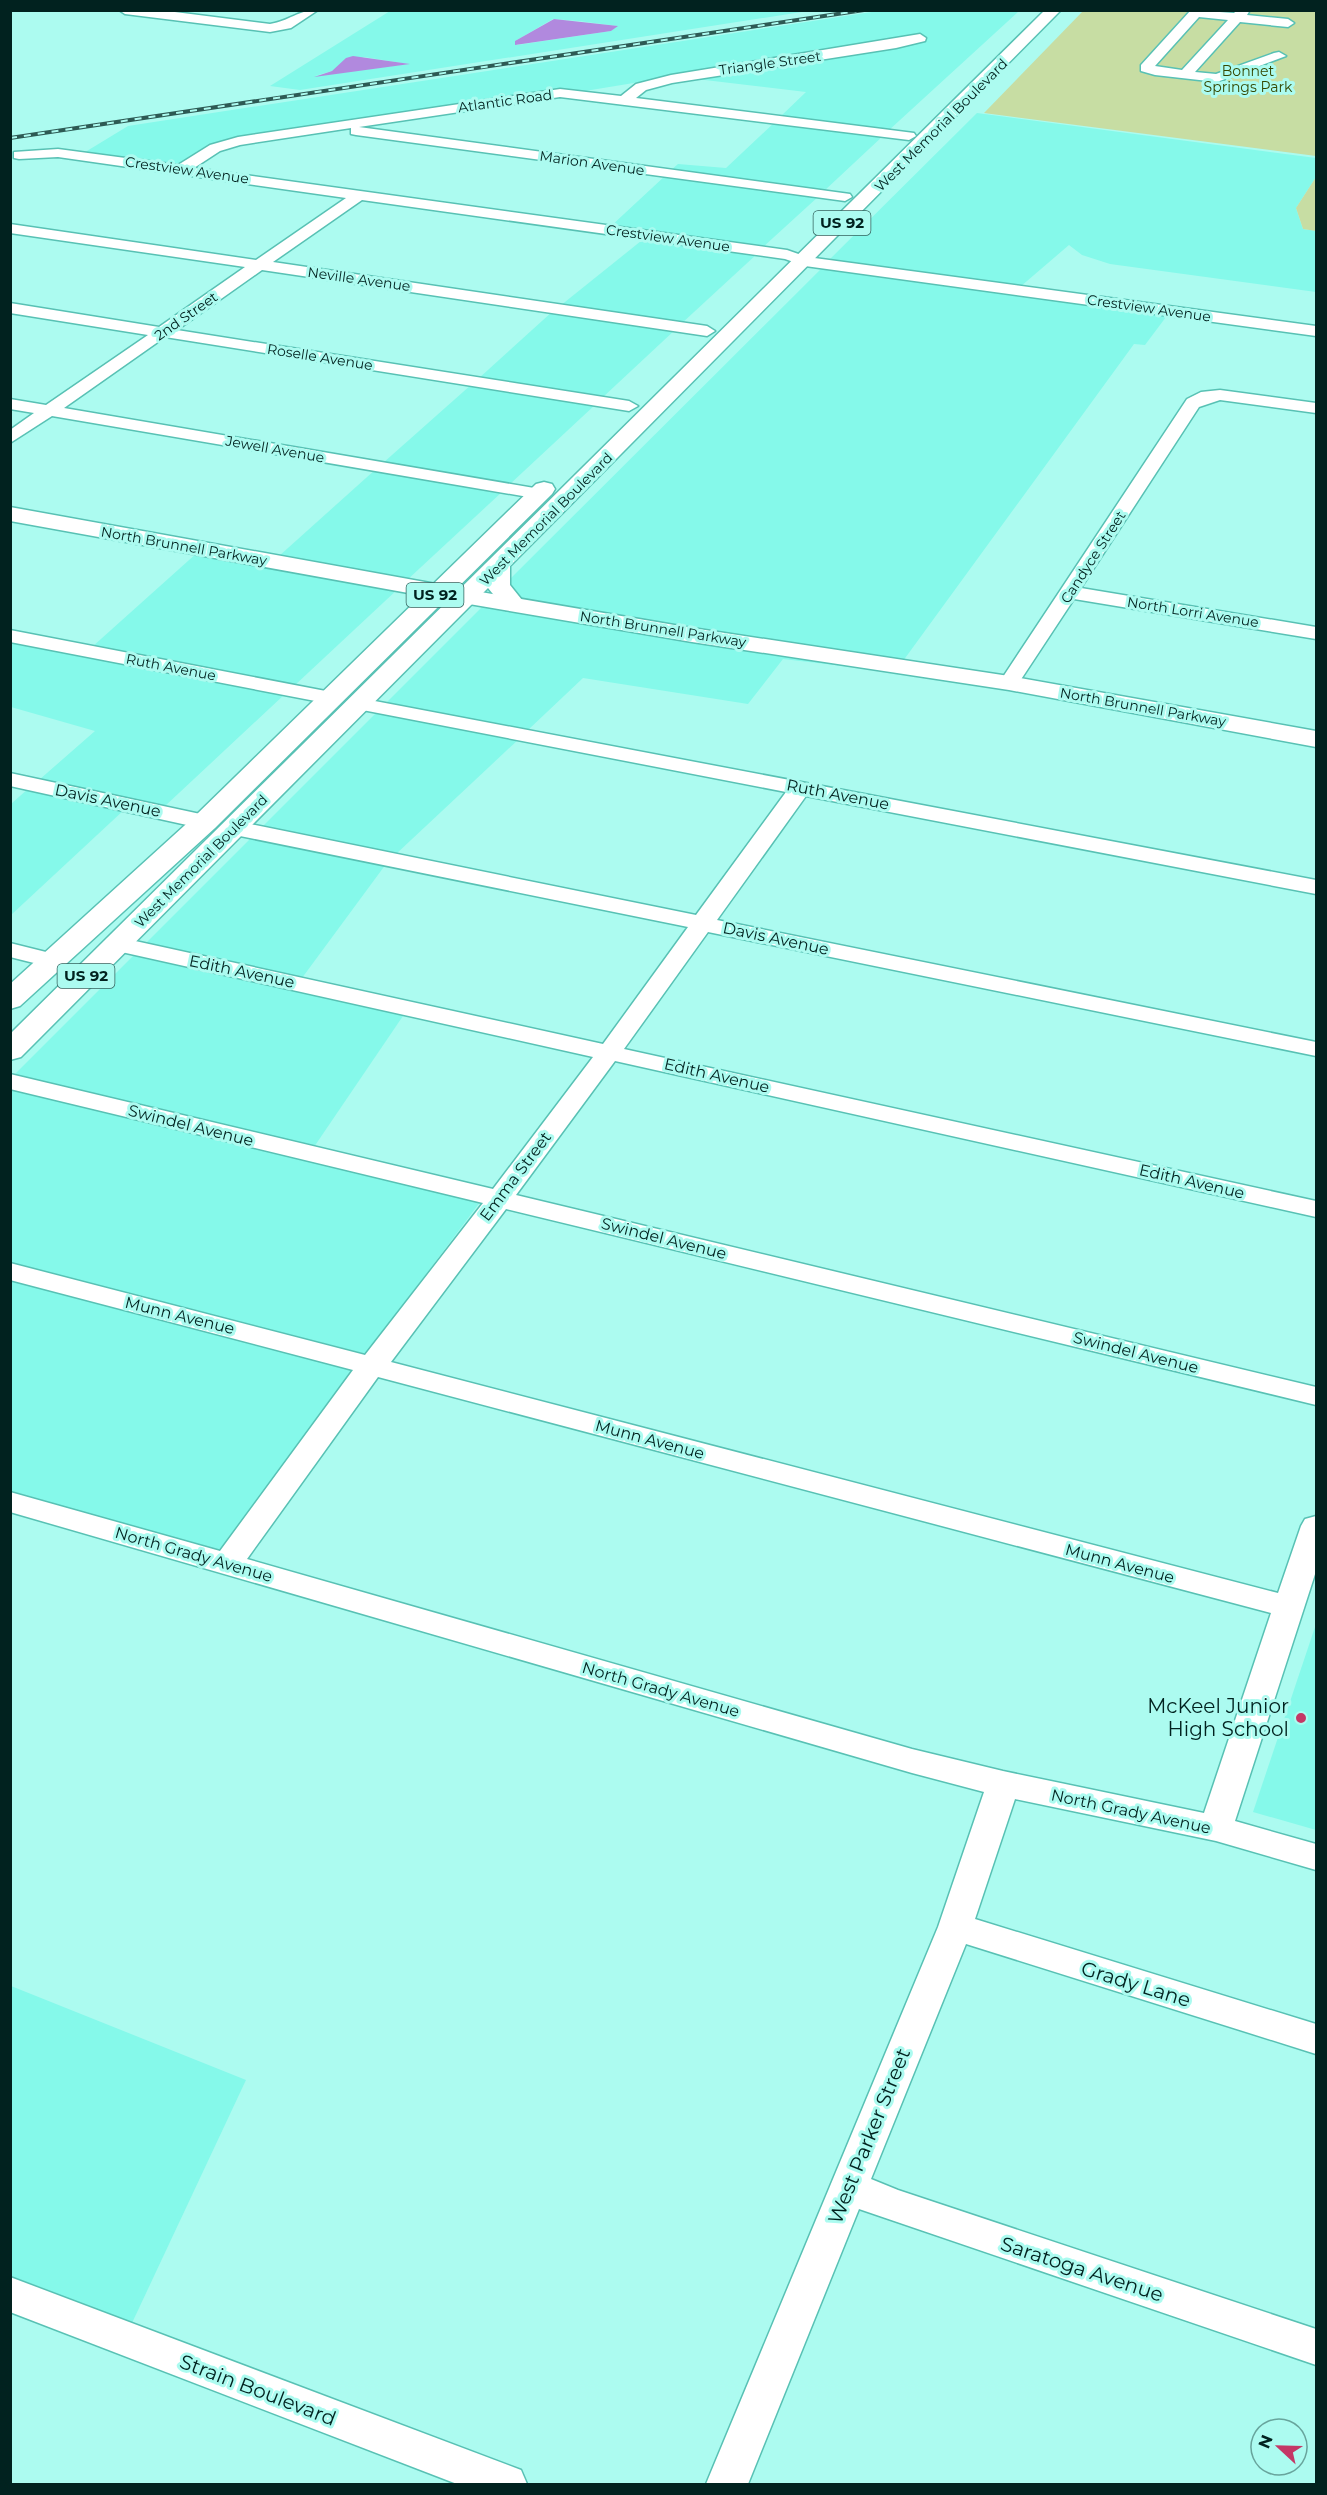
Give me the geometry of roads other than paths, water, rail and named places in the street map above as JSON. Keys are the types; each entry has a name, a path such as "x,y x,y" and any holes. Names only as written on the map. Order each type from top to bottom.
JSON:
{"main road":[{"name":"West Memorial Boulevard","path":"10,1052 499,567 653,411 796,258 845,197 1039,10"},
{"name":"West Memorial Boulevard","path":"54,961 135,889 205,822 707,331 868,198 1054,10"},
{"path":"928,139 925,136 925,130 940,113 951,95"},
{"path":"868,198 868,189 911,144 909,136"},
{"path":"651,385 653,411"},
{"path":"629,406 633,421 629,435"},
{"name":"North Brunnell Parkway","path":"10,514 514,605 692,635 1010,683 1317,739"},
{"path":"499,567 498,586 514,605"},
{"path":"232,795 229,810 230,820 235,828"},
{"path":"204,858 209,839 205,822"},
{"name":"US 92","path":"10,1000 54,961"}],"street":[{"path":"125,10 169,13 270,28 288,25 312,10"},
{"path":"1279,56 1226,77 1185,75 1146,68 1197,12 1243,13 1291,19"},
{"path":"1185,75 1243,13"},
{"name":"Triangle Street","path":"625,100 641,87 670,79 896,44 920,38"},
{"name":"Atlantic Road","path":"181,170 223,145 547,94 572,93 909,136"},
{"name":"Marion Avenue","path":"340,126 358,132 845,197"},
{"name":"Crestview Avenue","path":"19,155 58,153 361,194 1317,331"},
{"name":"2nd Street","path":"10,438 361,194"},
{"name":"Neville Avenue","path":"10,228 707,331"},
{"name":"Roselle Avenue","path":"10,308 629,406"},
{"name":"Candyce Street","path":"1010,683 1193,403 1208,396 1233,396 1317,408"},
{"name":"Jewell Avenue","path":"10,404 540,494"},
{"name":"North Lorri Avenue","path":"1070,592 1317,633"},
{"name":"Ruth Avenue","path":"10,636 331,698"},
{"name":"Ruth Avenue","path":"359,704 1317,887"},
{"name":"Davis Avenue","path":"10,779 205,822"},
{"name":"Emma Street","path":"227,1564 372,1365 389,1347 610,1051 801,787"},
{"name":"Davis Avenue","path":"235,828 1317,1049"},
{"name":"Edith Avenue","path":"117,944 610,1051 1317,1209"},
{"path":"10,950 54,961"},
{"name":"Swindel Avenue","path":"10,1081 1317,1396"},
{"name":"Munn Avenue","path":"10,1271 1290,1607"},
{"name":"North Grady Avenue","path":"10,1502 912,1761 1003,1784 1216,1828 1317,1857"},
{"path":"1216,1828 1317,1526"},
{"name":"West Parker Street","path":"727,2484 955,1927 1003,1784"},
{"name":"Grady Lane","path":"955,1927 1317,2039"},
{"name":"Saratoga Avenue","path":"849,2187 889,2204 1317,2347"},
{"name":"Strain Boulevard","path":"10,2294 506,2484"}],"railway":[{"path":"10,138 864,10"}],"place":[{"name":"McKeel Junior High School","path":"1301,1718"}],"park label":[{"name":"Bonnet Springs Park","path":"1248,80"}]}
